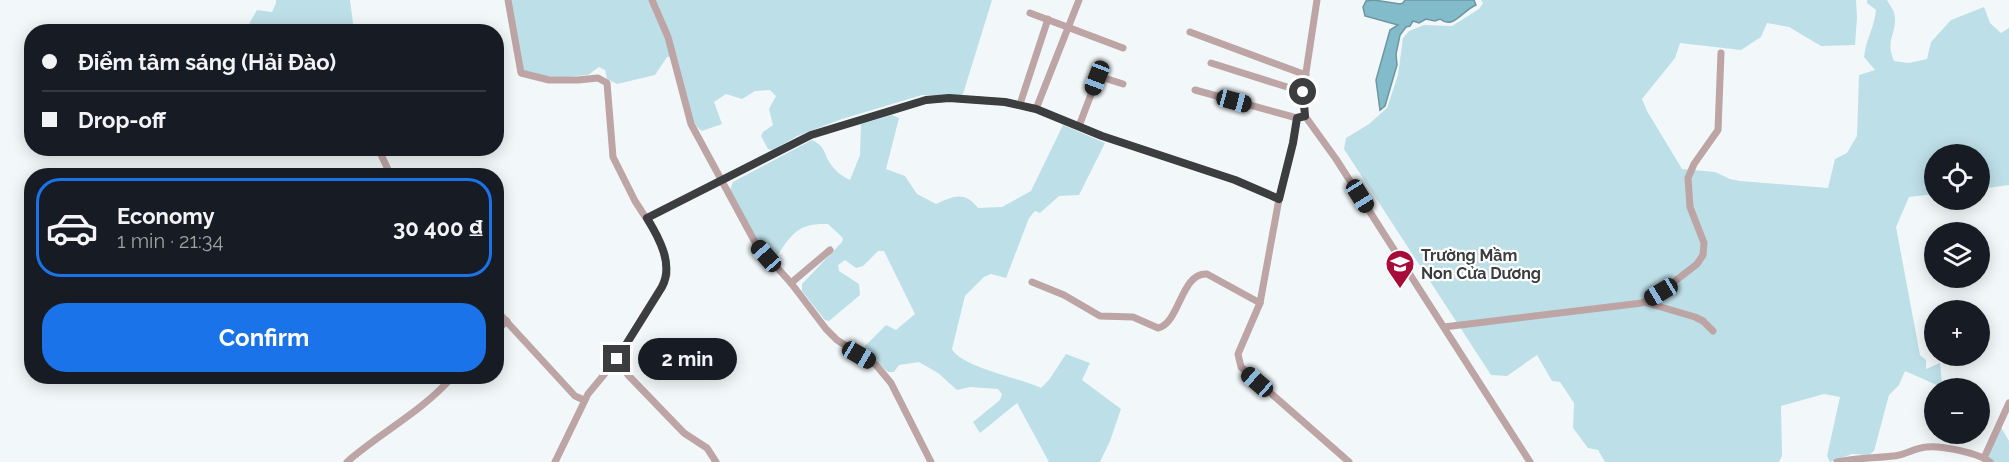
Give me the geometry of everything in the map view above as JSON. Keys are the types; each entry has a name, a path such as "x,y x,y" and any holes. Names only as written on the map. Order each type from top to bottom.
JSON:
{"street":[{"path":"508,0 521,73 549,80 598,78 607,83 612,157 635,201 657,235 665,257 667,275 662,287 617,359 584,400 555,462"},
{"path":"652,0 668,37 691,124 756,244 837,340 876,365 891,383 931,462"},
{"path":"1036,109 1079,0"},
{"path":"1317,0 1303,92 1305,116 1336,159 1530,462"},
{"path":"1030,13 1123,48"},
{"path":"1020,104 1048,19"},
{"path":"1190,32 1306,75"},
{"path":"1644,302 1697,264 1703,255 1704,243 1690,207 1688,178 1694,164 1718,130 1721,53"},
{"path":"1211,63 1303,92"},
{"path":"1079,126 1098,76 1123,84"},
{"path":"1195,90 1297,118 1305,116"},
{"path":"647,218 811,135 926,100 959,98 1020,104 1036,109 1162,157 1235,180 1279,199"},
{"path":"1297,118 1260,303 1238,354 1241,367 1349,462"},
{"path":"791,283 830,250"},
{"path":"1032,282 1064,294 1100,316 1132,317 1158,328 1168,322 1191,282 1203,274 1207,274 1260,303"},
{"path":"1444,327 1644,302 1695,317 1713,331"},
{"path":"504,318 575,396 584,400"},
{"path":"504,324 507,321"},
{"path":"617,359 628,375 684,433 707,448 716,462"},
{"path":"347,462 365,446 418,410 445,384"},
{"path":"1837,462 1897,456 1927,447 1971,453 1987,460 2009,403"}],"shaded area":[{"path":"276,0 350,0 353,24 249,24 257,10 272,12"},
{"path":"509,0 992,0 963,94 959,96 922,95 842,119 797,136 773,150 768,149 761,136 773,125 769,109 776,96 770,90 755,91 742,99 726,94 714,102 722,124 702,131 688,108 675,56 667,57 655,75 617,84 607,79 605,70 599,67 588,75 532,76 521,69"},
{"path":"1405,0 1474,0 1476,5 1454,21 1426,19 1419,23 1413,21 1410,26 1406,27 1400,35 1396,54 1397,65 1385,106 1380,110 1376,80 1390,30 1398,25 1365,16 1363,7 1366,1 1400,4"},
{"path":"1481,0 1856,0 1855,45 1821,46 1789,27 1767,23 1761,37 1741,50 1680,43 1675,58 1642,99 1682,169 1715,172 1740,181 1828,188 1835,159 1847,153 1857,136 1859,75 1875,70 1864,57 1876,10 1867,3 1867,0 1887,0 1893,11 1895,25 1890,47 1894,61 1909,63 1927,59 1931,42 1951,20 1984,7 1990,23 2001,33 2009,28 2009,185 1990,188 1990,144 1924,144 1924,195 1909,197 1896,227 1920,355 1924,358 1926,369 1940,366 1942,378 1924,379 1905,371 1899,385 1889,395 1874,451 1869,455 1852,454 1830,462 1827,456 1840,397 1824,394 1781,406 1782,456 1779,462 1605,462 1598,450 1588,448 1573,428 1574,403 1560,382 1552,381 1537,355 1507,376 1491,375 1344,149 1346,138 1369,124 1387,108 1398,75 1403,38 1409,31 1424,25 1452,26 1479,9 1483,3"},
{"path":"892,115 899,118 886,169 905,176 917,194 936,204 948,199 963,197 978,208 1002,207 1031,191 1063,125 1105,143 1079,195 1059,196 1040,213 1035,211 1029,218 1006,278 991,274 984,277 965,296 952,349 979,367 1041,388 1066,354 1090,363 1082,380 1121,409 1100,462 1049,462 1017,403 980,433 973,422 1000,400 1002,394 998,389 970,387 957,390 938,373 919,362 899,365 894,372 888,372 865,351 865,346 886,325 896,330 915,314 884,251 878,251 863,266 856,268 845,260 838,265 839,271 859,284 860,295 829,321 825,320 802,291 802,284 842,242 843,238 828,224 810,225 797,231 774,257 757,239 730,190 733,182 812,140 822,147 835,169 850,180 860,155 861,124"},
{"path":"1999,424 2009,441 2009,462 1982,462"}],"place":[{"name":"Trường Mầm Non Cửa Dương","path":"1400,290"}],"route":[{"path":"617,359 662,287 667,275 665,257 657,235 647,218 811,135 926,100 979,99 1020,104 1102,136 1235,180 1279,199 1297,118 1305,116 1303,92"}]}
